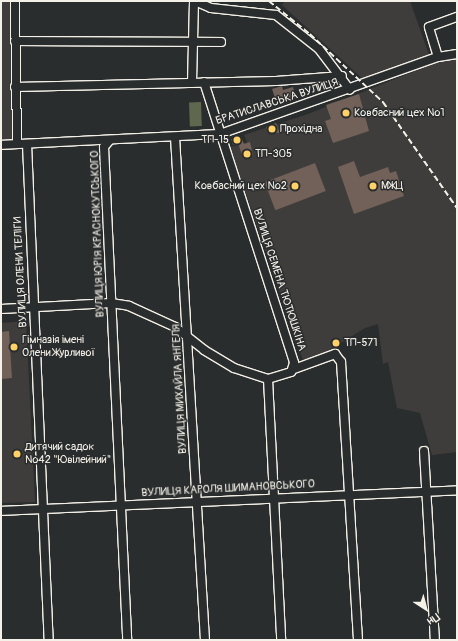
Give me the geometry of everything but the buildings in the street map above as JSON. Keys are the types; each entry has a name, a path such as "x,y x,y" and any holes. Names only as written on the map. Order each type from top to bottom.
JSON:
{"street":[{"path":"15,1 17,144"},
{"path":"192,83 195,1 210,8 276,15 319,49 342,76 350,90"},
{"path":"438,57 429,27 457,17"},
{"path":"15,41 221,42"},
{"name":"БРАТИСЛАВСЬКА ВУЛИЦЯ","path":"1,145 220,134 350,90 438,57 457,54"},
{"path":"16,87 192,83 342,76"},
{"name":"ВУЛИЦЯ СЕМЕНА ТЮТЮШКІНА","path":"204,82 294,369 286,375 268,379"},
{"name":"ВУЛИЦЯ МИХАЙЛА ЯНГЕЛЯ","path":"175,137 189,336 205,640"},
{"name":"ВУЛИЦЯ ЮРІЯ КРАСНОКУТСЬКОГО","path":"110,140 104,147 127,640"},
{"name":"ВУЛИЦЯ ОЛЕНИ ТЕЛІГИ","path":"27,144 49,640"},
{"path":"1,309 111,303 155,317 189,336 204,350 234,368 268,379 281,640"},
{"path":"294,369 335,354 341,362 358,640"},
{"path":"424,451 435,640"},
{"name":"ВУЛИЦЯ КАРОЛЯ ШИМАНОВСЬКОГО","path":"1,511 457,490"}],"shaded area":[{"path":"1,1 13,1 13,136 11,140 1,141"},
{"path":"285,1 410,1 429,55 364,80 282,5"},
{"path":"457,58 457,452 432,455 420,413 397,408 388,362 383,364 378,324 365,328 323,354 303,360 230,147 247,142 244,135 308,114 440,61"},
{"path":"26,321 35,502 1,503 1,323"}],"green space":[{"path":"189,102 201,102 202,126 190,126"}],"railway":[{"path":"269,1 310,34 383,102 457,208"}],"place":[{"name":"Ковбасний цех №1","path":"346,113"},
{"name":"Прохідна","path":"272,129"},
{"name":"ТП-15","path":"237,140"},
{"name":"ТП-305","path":"247,154"},
{"name":"Ковбасний цех №2","path":"295,186"},
{"name":"МЖЦ","path":"373,186"},
{"name":"ТП-571","path":"336,343"},
{"name":"Гімназія імені Олени Журливої","path":"14,347"},
{"name":"Дитячий садок №42 \"Ювілейний\"","path":"17,454"}]}
